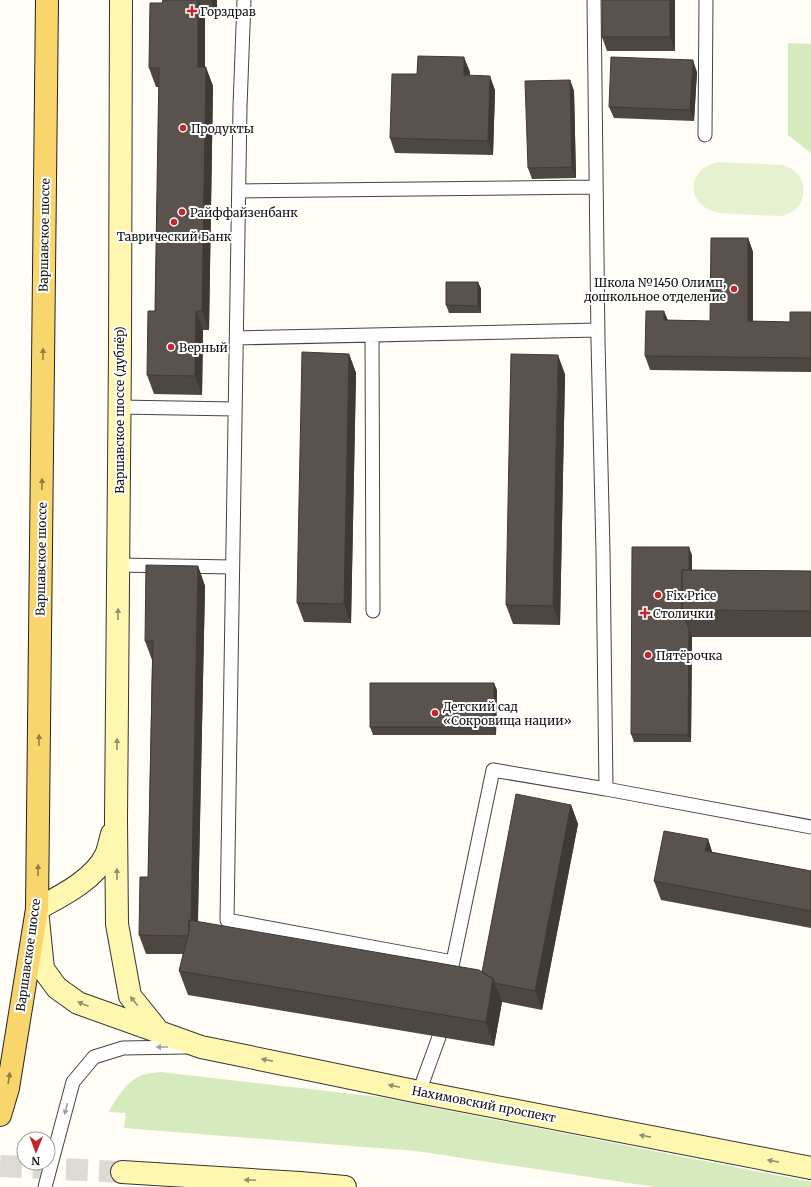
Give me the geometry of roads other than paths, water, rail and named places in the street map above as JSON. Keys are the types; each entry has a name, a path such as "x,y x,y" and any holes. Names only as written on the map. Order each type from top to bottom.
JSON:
{"main road":[{"name":"Варшавское шоссе","path":"0,1115 8,1088 37,909 47,0"}],"street":[{"name":"Варшавское шоссе (дублёр)","path":"121,0 116,819 117,924 130,996 159,1032"},
{"name":"Варшавское шоссе (дублёр)","path":"37,909 64,895 90,876 106,855 116,819"},
{"name":"Нахимовский проспект","path":"37,909 44,969 57,988 78,1002 201,1047 419,1092 811,1168"},
{"path":"122,1172 345,1187"}],"lane":[{"path":"244,0 232,567 227,920 453,962"},
{"path":"594,0 606,789"},
{"path":"704,135 706,0"},
{"path":"239,191 596,187"},
{"path":"237,338 598,330"},
{"path":"372,336 373,611"},
{"path":"119,407 235,409"},
{"path":"118,565 232,567"},
{"path":"449,981 493,770 606,789 811,827"},
{"path":"419,1092 439,1037"},
{"path":"45,1187 73,1082 94,1057 123,1048 201,1047"}],"tunnel":[{"path":"0,1166 122,1172"}],"place":[{"name":"Горздрав","path":"192,11"},
{"name":"Продукты","path":"183,128"},
{"name":"Райффайзенбанк","path":"182,212"},
{"name":"Таврический Банк","path":"174,222"},
{"name":"Школа №1450 Олимп, дошкольное отделение","path":"734,289"},
{"name":"Верный","path":"171,347"},
{"name":"Fix Price","path":"658,595"},
{"name":"Столички","path":"645,613"},
{"name":"Пятёрочка","path":"648,655"},
{"name":"Детский сад «Сокровища нации»","path":"435,713"}]}
